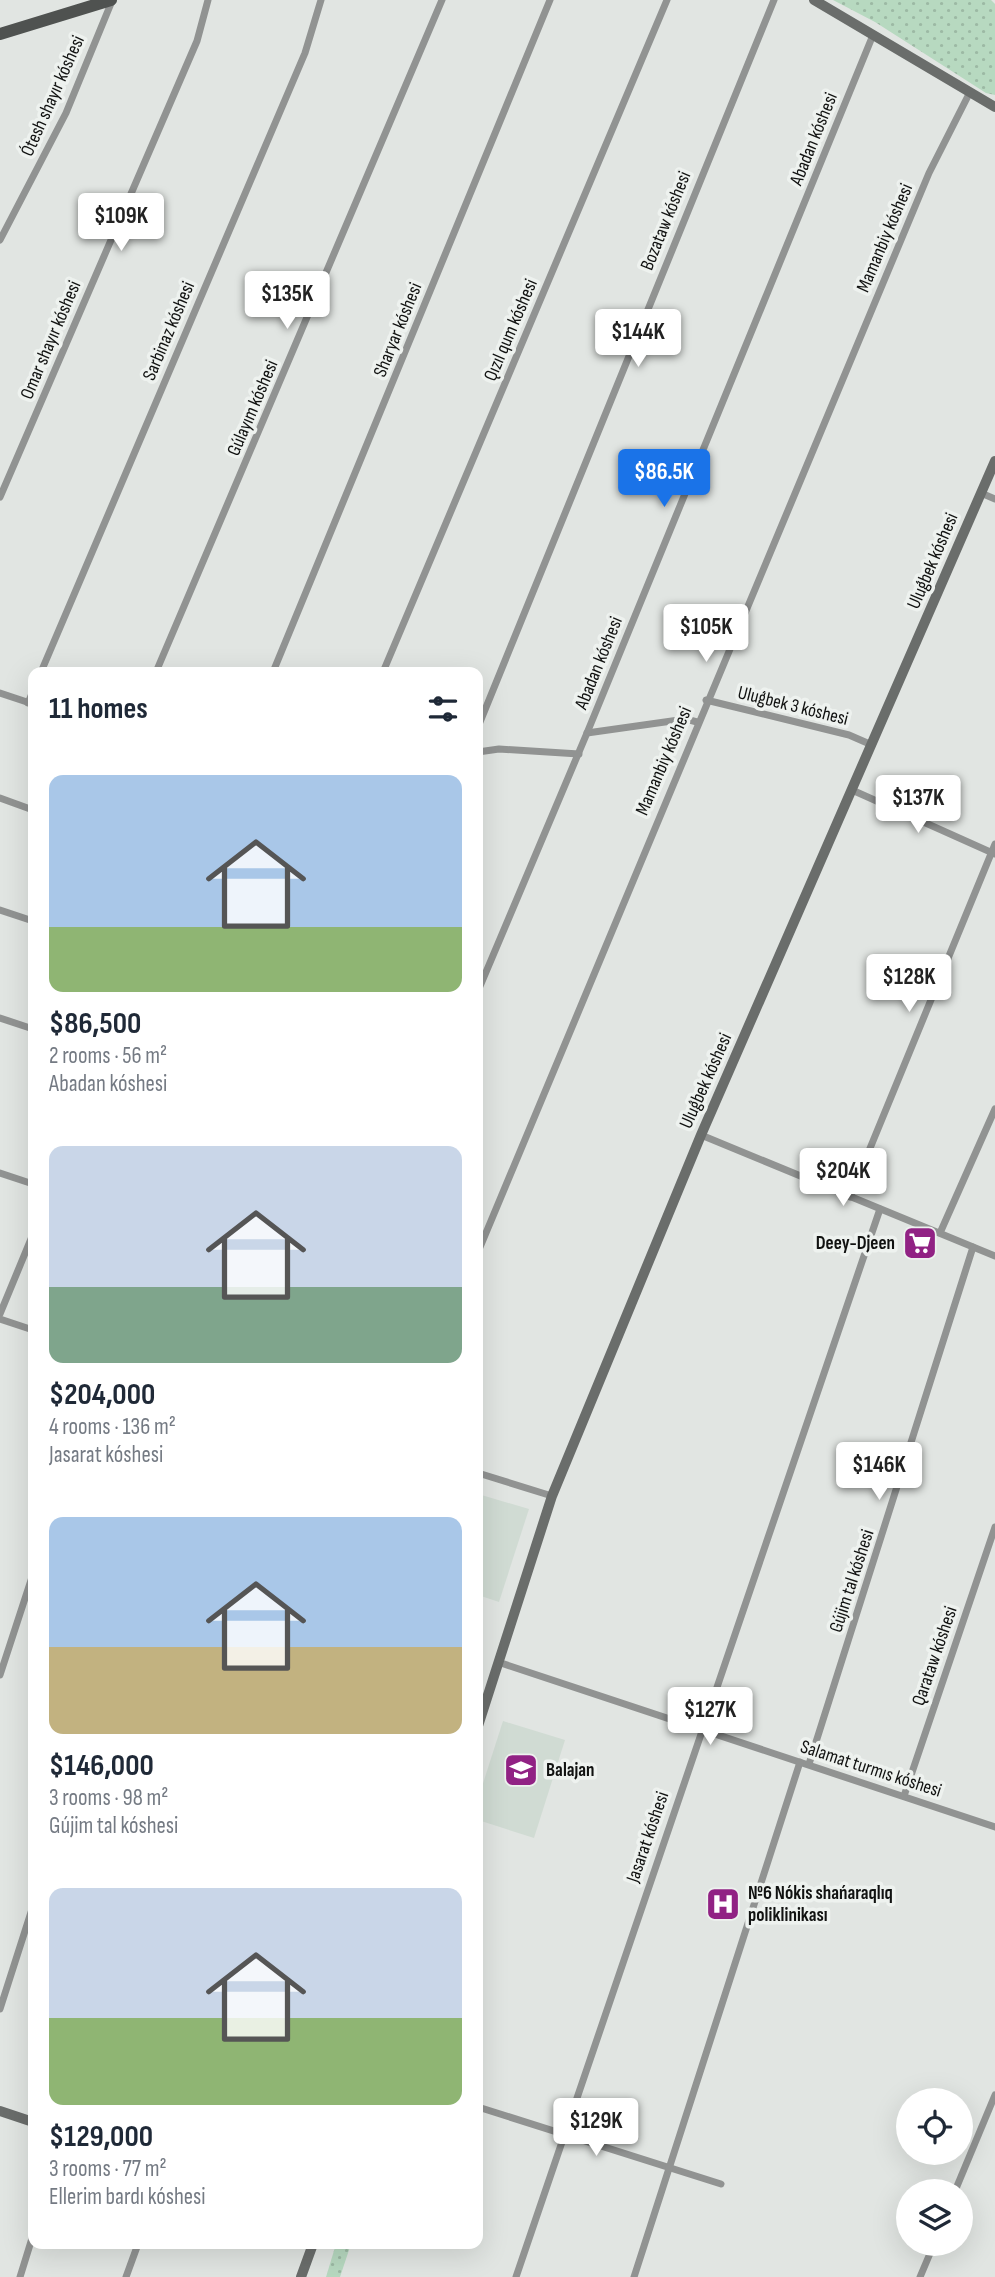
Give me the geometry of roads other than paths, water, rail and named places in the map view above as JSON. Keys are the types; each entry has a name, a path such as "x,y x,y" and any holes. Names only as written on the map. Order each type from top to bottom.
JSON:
{"main road":[{"path":"0,34 87,4 112,0"}],"street":[{"name":"Ótesh shayır kóshesi","path":"0,240 66,113 112,0"},
{"name":"Omar shayır kóshesi","path":"0,497 197,41 208,0"},
{"name":"Sarbinaz kóshesi","path":"43,667 305,52 321,0"},
{"name":"Gúlayım kóshesi","path":"158,667 442,0"},
{"name":"Sharyar kóshesi","path":"275,667 550,0"},
{"name":"Qızıl qum kóshesi","path":"385,667 667,0"},
{"name":"Bozataw kóshesi","path":"483,715 774,0"},
{"path":"814,0 995,107"},
{"name":"Abadan kóshesi","path":"483,979 579,754 873,35"},
{"name":"Mamanbiy kóshesi","path":"483,1240 706,700 929,173 970,92"},
{"name":"Uluǵbek kóshesi","path":"483,1710 552,1496 701,1135 995,461"},
{"path":"981,493 995,499"},
{"path":"0,692 28,702"},
{"name":"Uluǵbek 3 kóshesi","path":"706,700 849,735 872,746"},
{"path":"587,733 686,719 698,722"},
{"path":"483,752 579,754"},
{"path":"852,790 993,853"},
{"path":"0,798 28,808"},
{"path":"850,1196 995,844"},
{"path":"0,910 28,919"},
{"path":"0,1018 28,1027"},
{"path":"940,1233 995,1109"},
{"path":"701,1135 995,1256"},
{"path":"0,1173 28,1182"},
{"name":"Jasarat kóshesi","path":"516,2277 880,1209"},
{"path":"28,1244 4,1293 0,1316 28,1328"},
{"name":"Gújim tal kóshesi","path":"809,1765 974,1247"},
{"path":"483,1475 552,1496"},
{"name":"Qarataw kóshesi","path":"904,1796 995,1527"},
{"path":"0,1675 28,1589"},
{"name":"Salamat turmıs kóshesi","path":"498,1662 995,1827"},
{"path":"634,2277 800,1762"},
{"path":"0,2009 28,1922"},
{"path":"960,2179 995,2095"},
{"path":"483,2109 721,2185"},
{"path":"0,2111 28,2120"},
{"path":"20,2277 29,2249"},
{"path":"127,2277 136,2249"},
{"path":"301,2277 311,2249"},
{"path":"920,2277 929,2256"}],"place":[{"name":"Deey-Djeen","path":"920,1243"},
{"name":"Balajan","path":"521,1770"},
{"name":"№6 Nókis shańaraqlıq poliklinikası","path":"723,1904"}]}
